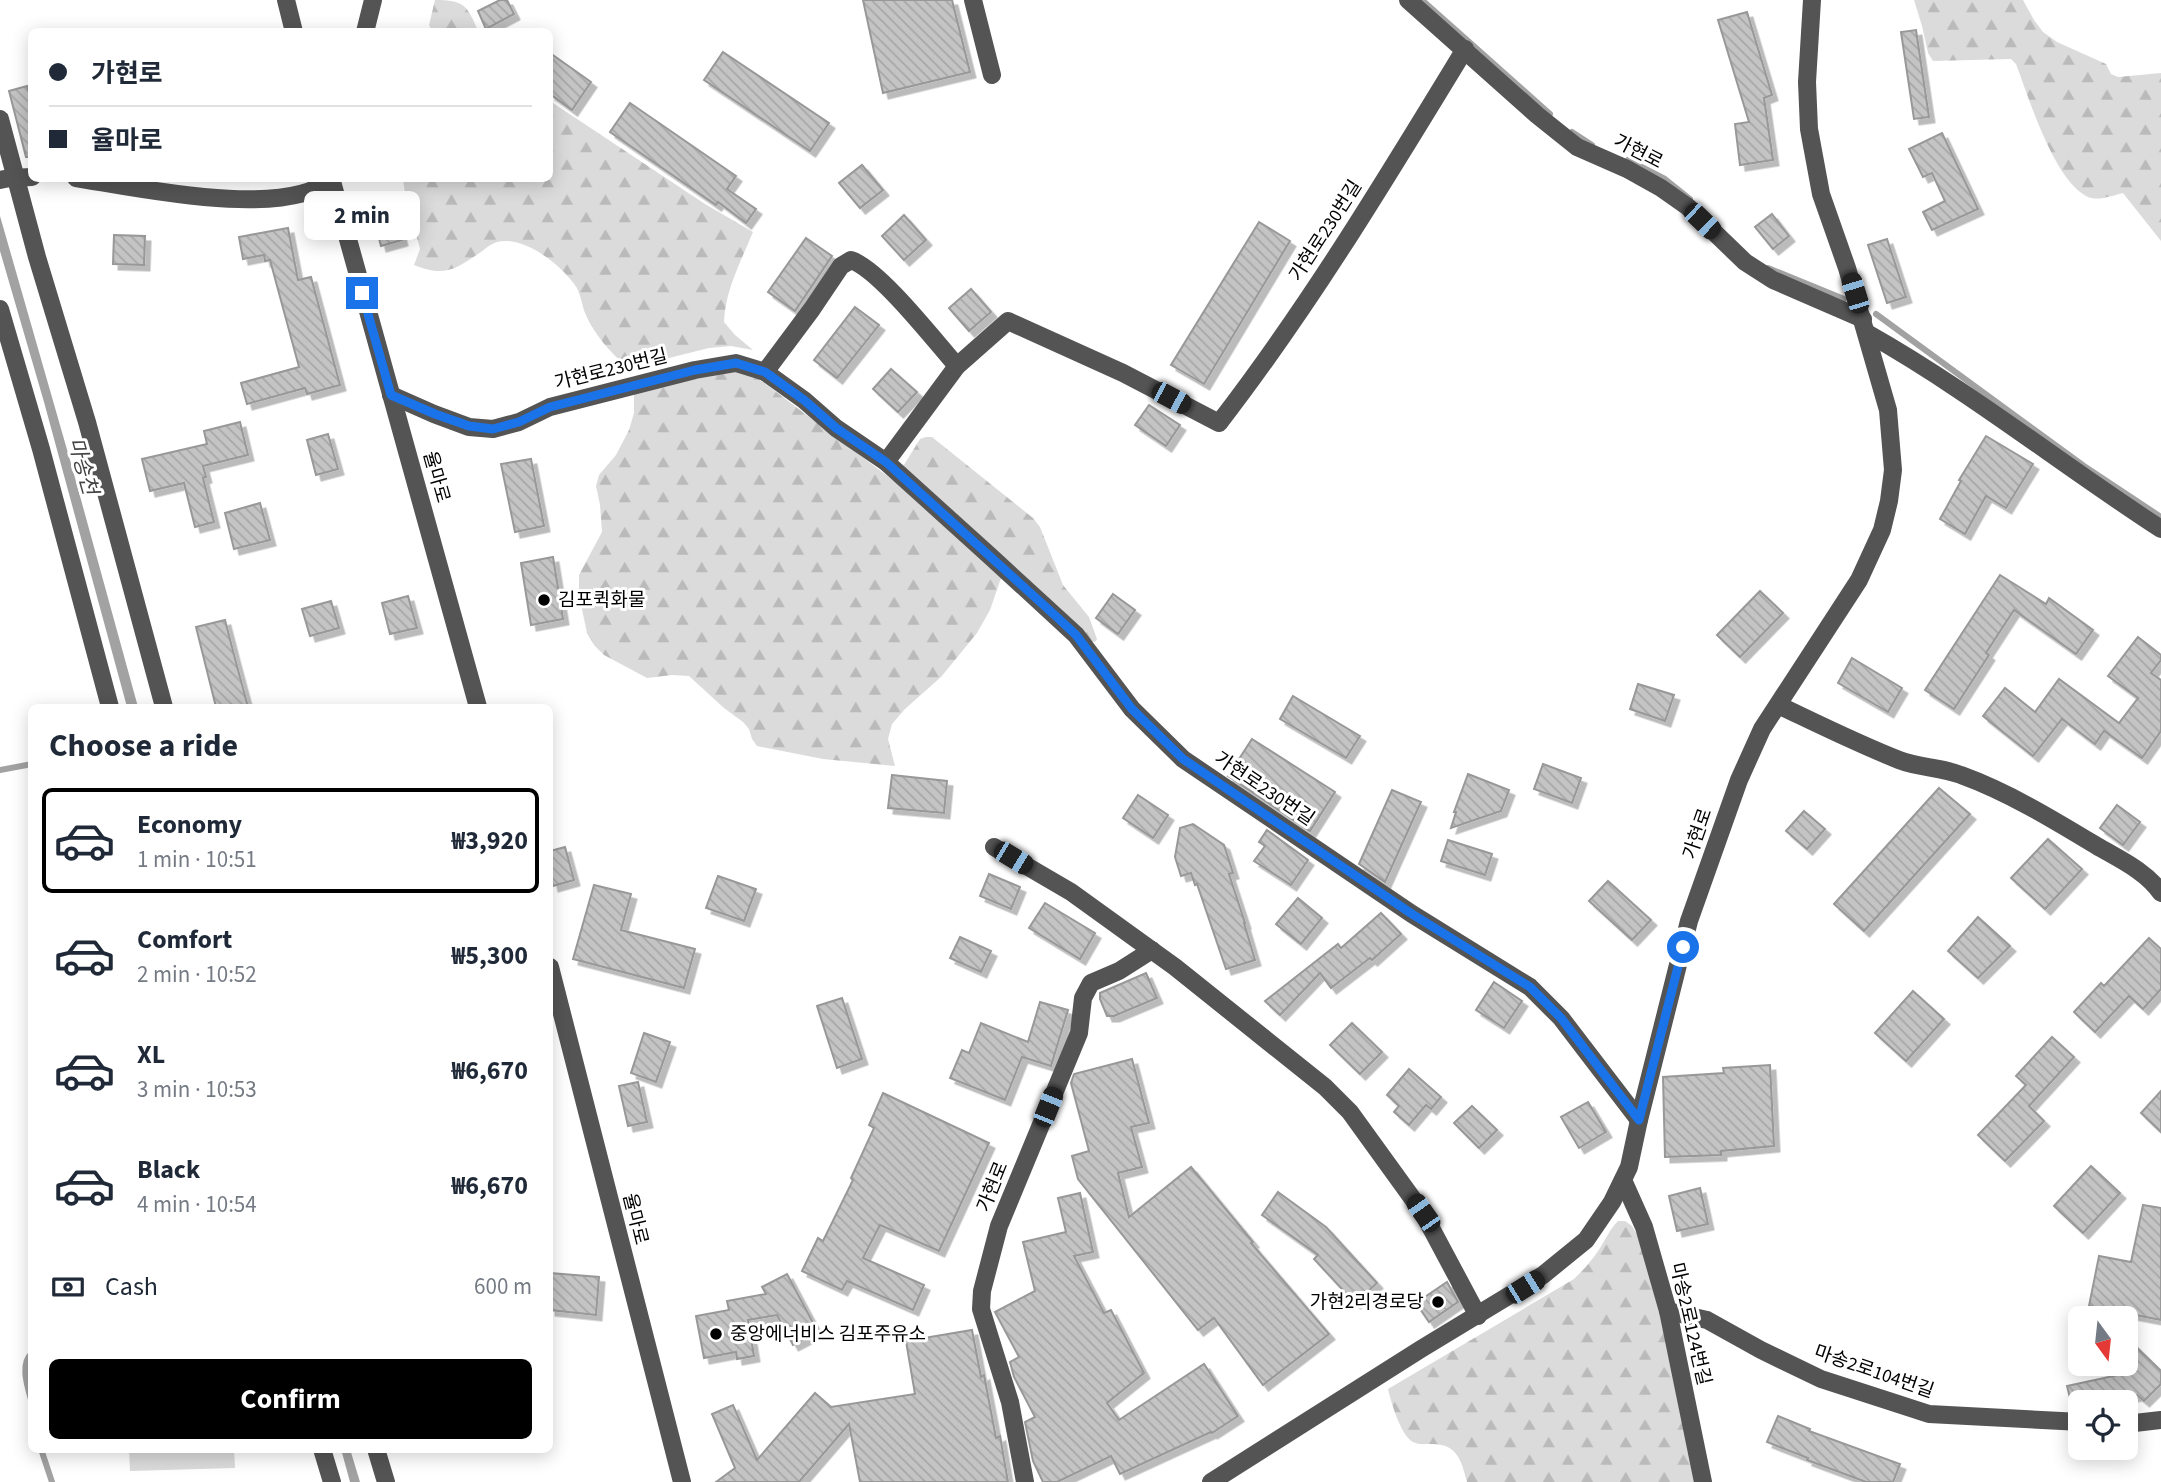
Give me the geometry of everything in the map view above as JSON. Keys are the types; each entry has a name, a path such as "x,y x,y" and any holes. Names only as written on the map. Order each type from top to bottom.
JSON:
{"street":[{"path":"286,0 293,28"},
{"path":"366,28 373,0"},
{"path":"973,0 992,75"},
{"name":"가현로","path":"1408,0 1537,115 1577,147 1661,188 1688,207 1745,262 1773,280 1865,326 2161,529"},
{"name":"가현로","path":"1211,1482 1543,1275 1586,1240 1612,1202 1629,1167 1689,921 1739,780 1762,729 1859,580 1882,530 1889,501 1893,470 1888,410 1865,326 1821,194 1808,129 1807,82 1812,0"},
{"name":"가현로230번길","path":"886,462 957,366 1008,321 1123,373 1219,423 1268,359 1362,218 1465,50"},
{"path":"0,120 37,257 87,422 163,704"},
{"path":"101,182 166,192 265,200 306,193 326,182"},
{"name":"율마로","path":"332,182 443,573 477,704"},
{"path":"765,372 841,266 851,260 861,263 886,286 957,366"},
{"path":"0,309 41,449 109,704"},
{"name":"가현로230번길","path":"391,395 469,426 493,429 519,422 550,407 695,370 736,363 765,372 804,400 836,428 886,462 1076,635 1132,709 1183,759 1412,914 1530,987 1561,1018 1639,1120"},
{"path":"1778,705 1874,751 1912,765 1958,773 1989,787 2063,825 2139,871 2155,884 2161,893"},
{"path":"994,847 1071,892 1152,950 1325,1087 1350,1112 1423,1213 1478,1316"},
{"name":"가현로","path":"1025,1482 1010,1402 981,1309 982,1291 999,1226 1079,1033 1083,998 1091,983 1119,971 1152,950"},
{"name":"율마로","path":"553,979 682,1482"},
{"name":"마송2로124번길","path":"1623,1180 1644,1227 1668,1311 1703,1482"},
{"name":"마송2로104번길","path":"1668,1311 1707,1320 1821,1379 1928,1414 2068,1421"},
{"path":"2138,1423 2161,1420"},
{"path":"323,1453 332,1482"},
{"path":"377,1453 386,1482"}],"green space":[{"path":"435,0 452,1 467,10 477,28 430,28"},
{"path":"1914,0 2023,0 2043,32 2057,42 2106,64 2111,74 2118,77 2161,73 2161,241 2123,193 2095,198 2086,196 2074,187 2053,155 2016,64 2011,59 1933,61 1928,53"},
{"path":"553,103 705,204 753,232 730,288 724,322 753,350 731,346 709,348 629,368 598,336 571,279 553,262 530,248 508,241 497,242 448,270 433,271 414,265 420,249 403,182 553,182"},
{"path":"722,372 740,372 755,376 894,481 920,439 932,437 1033,518 1040,527 1063,585 1089,617 1097,639 1095,642 1089,641 1008,566 990,610 977,633 941,677 892,724 888,739 895,766 823,759 757,746 743,722 689,676 647,678 604,655 587,633 579,595 579,575 602,532 596,486 599,475 616,455 629,430 634,413 634,393"},
{"path":"1618,1221 1625,1221 1632,1226 1639,1238 1659,1310 1695,1482 1467,1482 1460,1460 1452,1450 1438,1444 1417,1444 1409,1439 1397,1418 1388,1389 1574,1279 1593,1259"},
{"path":"129,1453 234,1453 235,1468 130,1471"}],"shaded area":[{"path":"0,216 137,704 126,704 0,251"},
{"path":"342,1453 351,1453 360,1482 350,1482"}],"building":[{"path":"500,0 507,0 514,14 486,28 478,11"},
{"path":"863,0 952,0 970,72 883,93"},
{"path":"1747,12 1772,95 1764,98 1773,160 1740,165 1735,124 1749,122 1718,20"},
{"path":"1916,30 1929,117 1914,119 1901,32"},
{"path":"723,52 829,123 810,151 704,80"},
{"path":"553,55 591,82 572,110 553,96"},
{"path":"27,86 28,89 28,157 26,157 9,91"},
{"path":"630,103 736,176 727,189 756,209 746,223 610,132"},
{"path":"1942,133 1978,209 1932,230 1923,212 1945,201 1932,173 1923,177 1909,149"},
{"path":"862,165 883,190 860,208 839,183"},
{"path":"392,203 402,240 381,246 371,209"},
{"path":"1772,214 1789,236 1773,249 1755,227"},
{"path":"904,215 926,240 904,260 882,236"},
{"path":"1259,222 1290,241 1204,384 1171,365"},
{"path":"288,228 298,280 311,277 340,385 307,394 305,388 247,404 241,383 299,367 270,260 265,261 264,255 243,259 239,237"},
{"path":"114,235 145,236 144,265 113,264"},
{"path":"806,238 832,256 795,311 768,292"},
{"path":"1887,239 1906,297 1887,303 1868,245"},
{"path":"971,289 991,312 969,331 949,308"},
{"path":"855,307 879,325 837,378 814,360"},
{"path":"891,369 917,392 898,412 873,389"},
{"path":"1149,405 1180,425 1166,446 1135,425"},
{"path":"240,422 248,455 203,466 206,477 203,478 214,522 195,527 184,483 150,491 142,459 207,444 204,431"},
{"path":"328,434 338,469 316,475 307,440"},
{"path":"1986,436 2033,464 2006,508 1986,496 1965,534 1940,519 1961,481 1959,480"},
{"path":"531,459 544,526 515,532 501,464"},
{"path":"260,503 270,540 234,549 225,513"},
{"path":"553,557 563,619 531,625 521,563"},
{"path":"2000,575 2046,604 2049,598 2093,630 2076,654 2014,610 1954,709 1925,690"},
{"path":"1760,591 1783,613 1740,657 1717,635"},
{"path":"1113,594 1135,610 1118,634 1096,618"},
{"path":"408,596 417,628 390,634 382,603"},
{"path":"331,601 339,628 310,636 302,609"},
{"path":"225,620 247,704 215,704 196,627"},
{"path":"2138,637 2161,655 2161,660 2151,673 2161,680 2161,731 2142,758 2104,731 2095,744 2062,719 2033,756 1983,716 2005,688 2035,712 2059,679 2119,723 2138,698 2108,676"},
{"path":"1852,658 1902,688 1888,712 1838,683"},
{"path":"1638,684 1674,695 1665,721 1630,709"},
{"path":"1293,696 1360,736 1346,758 1280,719"},
{"path":"1252,739 1335,792 1310,831 1228,776"},
{"path":"1543,764 1581,778 1572,803 1534,789"},
{"path":"1468,774 1509,790 1501,811 1451,828 1454,812"},
{"path":"892,775 947,781 944,813 888,808"},
{"path":"1939,788 1970,814 1864,931 1834,904"},
{"path":"1392,790 1421,802 1385,882 1359,864"},
{"path":"1138,795 1168,815 1153,838 1123,818"},
{"path":"2117,805 2140,822 2123,845 2100,828"},
{"path":"1804,811 1825,829 1807,849 1786,831"},
{"path":"1193,824 1224,845 1233,873 1229,874 1255,960 1226,969 1197,884 1195,885 1191,873 1181,876 1175,857 1180,828"},
{"path":"1267,830 1308,860 1291,885 1254,861 1265,846 1259,842"},
{"path":"2048,839 2082,869 2045,909 2011,878"},
{"path":"1448,840 1492,854 1485,875 1441,861"},
{"path":"565,847 574,880 553,886 553,850"},
{"path":"989,874 1020,887 1011,909 980,896"},
{"path":"718,876 756,889 744,921 706,908"},
{"path":"1608,881 1651,920 1632,940 1589,901"},
{"path":"594,885 631,894 621,930 695,949 684,988 573,959"},
{"path":"1298,898 1322,918 1301,944 1276,924"},
{"path":"1045,903 1095,933 1080,959 1029,928"},
{"path":"1381,913 1401,934 1372,960 1370,958 1331,988 1320,973 1280,1015 1265,1001 1338,944 1341,948"},
{"path":"1978,917 2010,946 1978,978 1948,951"},
{"path":"960,937 991,951 981,972 950,958"},
{"path":"2149,938 2161,949 2161,989 2143,1009 2129,996 2095,1032 2074,1012 2101,983 2104,986"},
{"path":"1146,973 1157,998 1114,1016 1107,1016 1100,993"},
{"path":"1494,982 1522,1001 1504,1028 1476,1010"},
{"path":"1913,991 1944,1019 1906,1061 1875,1033"},
{"path":"842,998 862,1059 837,1068 817,1006"},
{"path":"1040,1002 1068,1010 1051,1066 1022,1057 1005,1100 950,1078 962,1050 969,1053 981,1023 1028,1042"},
{"path":"1352,1023 1382,1052 1360,1074 1330,1045"},
{"path":"644,1033 670,1042 656,1082 631,1073"},
{"path":"2052,1037 2074,1057 2029,1106 2044,1121 2005,1161 1978,1135 2026,1085 2016,1076"},
{"path":"1132,1059 1149,1123 1131,1127 1142,1167 1118,1173 1129,1217 1191,1167 1253,1242 1251,1243 1329,1334 1263,1385 1214,1318 1198,1330 1078,1179 1072,1156 1089,1151 1071,1083 1074,1074"},
{"path":"1770,1065 1774,1146 1721,1151 1721,1155 1665,1157 1663,1077 1724,1073 1723,1068"},
{"path":"1409,1069 1441,1097 1431,1109 1426,1105 1409,1125 1394,1112 1399,1106 1387,1095"},
{"path":"638,1082 647,1122 628,1126 619,1086"},
{"path":"2161,1091 2161,1132 2141,1113"},
{"path":"883,1093 989,1143 939,1251 880,1225 863,1258 924,1285 913,1310 847,1281 842,1290 802,1271 818,1238 823,1241 853,1180 851,1178 874,1128 869,1125"},
{"path":"1588,1102 1606,1132 1579,1148 1561,1117"},
{"path":"1472,1106 1497,1130 1479,1148 1454,1123"},
{"path":"2091,1166 2120,1193 2083,1233 2054,1206"},
{"path":"1700,1188 1708,1224 1677,1231 1669,1196"},
{"path":"1278,1192 1326,1227 1377,1283 1355,1303 1314,1259 1318,1255 1262,1215"},
{"path":"1080,1193 1093,1252 1074,1256 1104,1313 1111,1310 1144,1373 1107,1403 1119,1420 1204,1364 1238,1416 1212,1433 1120,1474 1111,1456 1057,1482 1043,1482 1033,1461 1025,1422 1035,1417 1014,1377 1010,1362 1019,1357 995,1312 1035,1291 1023,1242 1066,1232 1058,1198"},
{"path":"2143,1205 2161,1208 2161,1320 2138,1316 2138,1306 2089,1306 2099,1256 2131,1262"},
{"path":"553,1273 599,1277 596,1315 553,1310"},
{"path":"787,1274 818,1332 793,1345 777,1315 748,1320 754,1356 737,1359 736,1352 704,1358 696,1316 729,1310 727,1301 766,1294 762,1287"},
{"name":"가현2리경로당","path":"1447,1282 1458,1302 1429,1322 1416,1303"},
{"path":"972,1330 996,1438 1000,1436 1008,1482 860,1482 849,1424 799,1482 716,1482 735,1468 712,1414 733,1405 757,1460 815,1393 831,1407 915,1394 906,1341"},
{"path":"2138,1349 2161,1371 2161,1384 2144,1401 2138,1396 2138,1390 2068,1390 2067,1386 2113,1376 2138,1376"},
{"path":"1778,1416 1810,1429 1809,1431 1900,1464 1893,1482 1866,1482 1767,1442"}],"waterway":[{"path":"1422,0 1550,114"},
{"path":"1572,132 1592,145"},
{"path":"1628,160 1665,179 1690,199"},
{"path":"1768,268 1844,299"},
{"path":"1876,314 2084,466 2161,517"},
{"path":"0,770 28,765"},
{"path":"28,1358 25,1370 28,1387"},
{"path":"42,1453 52,1482"}],"place":[{"name":"김포퀵화물","path":"544,600"},
{"name":"가현2리경로당","path":"1438,1302"},
{"name":"중앙에너비스 김포주유소","path":"716,1334"}],"route":[{"path":"362,293 391,395 469,426 493,429 519,422 550,407 695,370 736,363 765,372 804,400 836,428 886,462 990,555 1076,635 1132,709 1183,759 1412,914 1530,987 1561,1018 1639,1120 1683,947"}],"water label":[{"name":"마송천","path":"83,466"}]}
